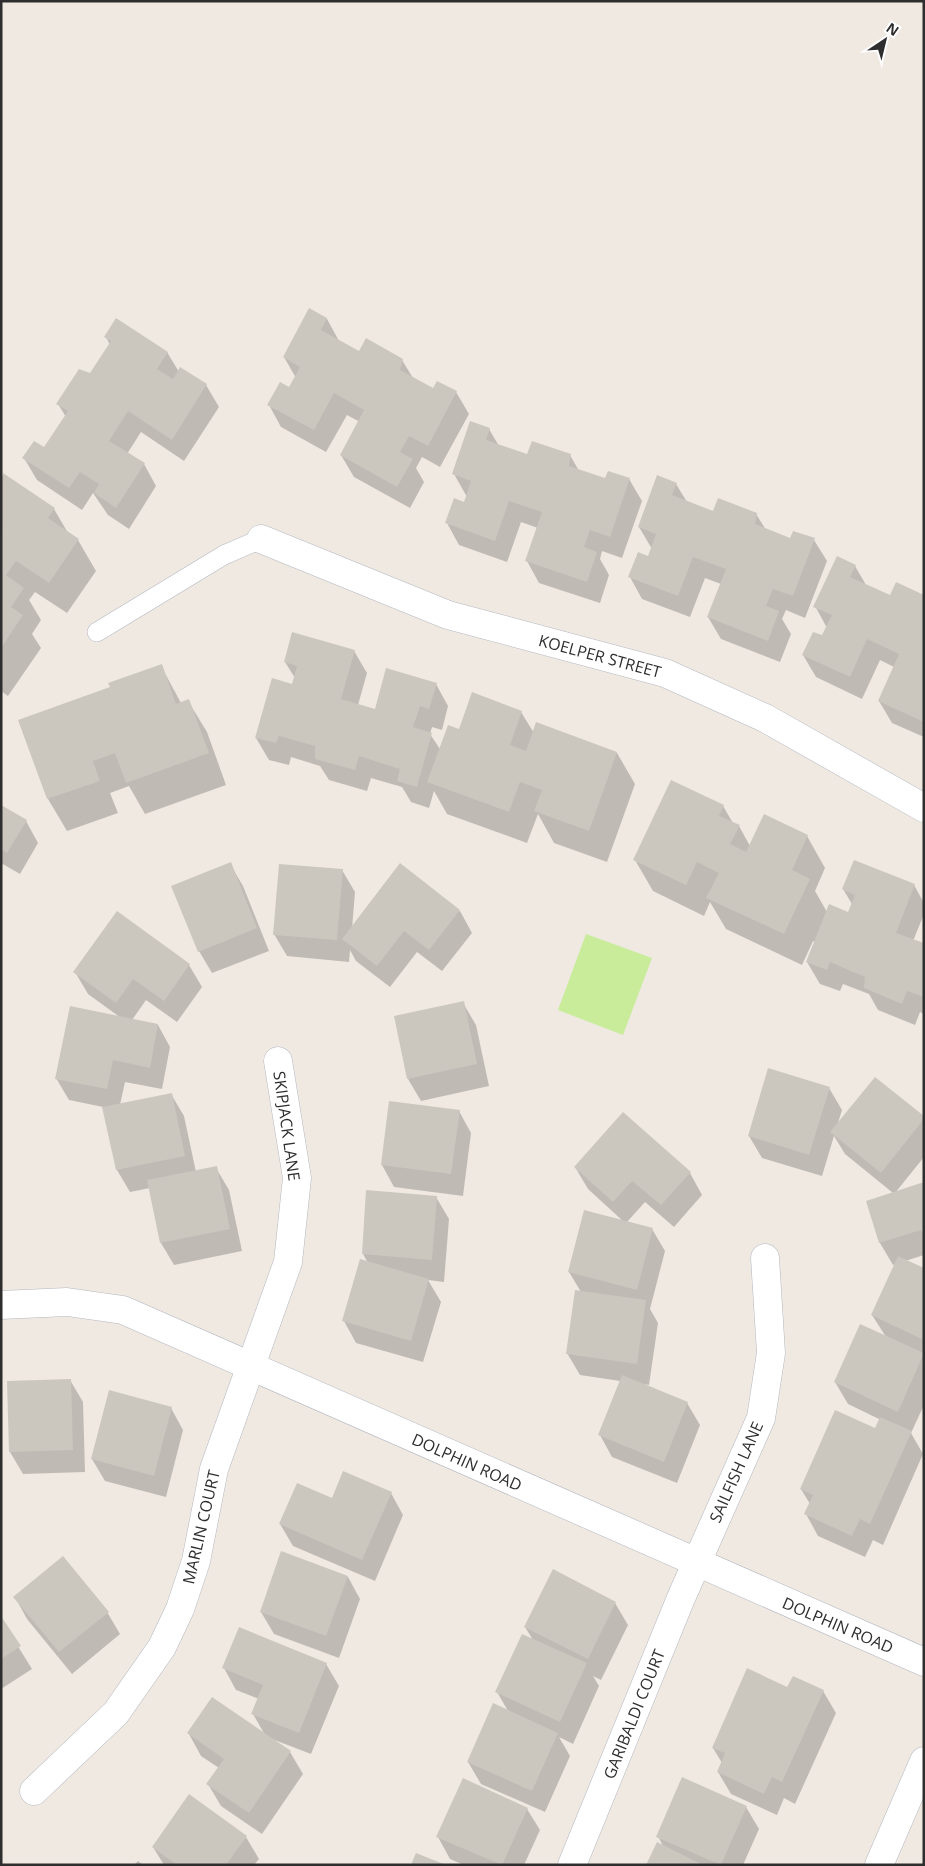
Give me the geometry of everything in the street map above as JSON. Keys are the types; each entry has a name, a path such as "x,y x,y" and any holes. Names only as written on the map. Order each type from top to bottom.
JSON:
{"street":[{"name":"KOELPER STREET","path":"261,540 448,614 665,673 765,718 924,808"},
{"name":"SKIPJACK LANE","path":"251,1365 288,1262 297,1178 278,1061"},
{"name":"SAILFISH LANE","path":"696,1564 760,1418 771,1353 765,1258"},
{"name":"DOLPHIN ROAD","path":"1,1304 67,1302 123,1310 251,1365 288,1384 696,1564 924,1662"},
{"name":"MARLIN COURT","path":"34,1791 116,1713 162,1647 180,1609 196,1561 214,1469 251,1365"},
{"name":"GARIBALDI COURT","path":"572,1865 696,1564"},
{"path":"879,1865 924,1761"}],"lane":[{"path":"97,632 224,555 261,540"}],"green space":[{"path":"586,934 652,958 623,1035 558,1010"}],"building":[{"path":"309,308 327,318 321,330 359,351 366,338 403,359 400,370 433,388 437,381 457,391 428,446 409,436 400,452 413,459 397,487 340,455 364,410 334,393 314,430 267,405 280,382 289,387 300,367 283,357"},
{"path":"116,318 168,352 157,369 173,379 180,367 207,384 172,440 128,411 109,441 145,463 116,508 94,493 99,484 80,472 69,488 22,458 34,441 44,447 68,411 56,404 79,369 90,373 111,341 104,337"},
{"path":"470,421 490,428 486,440 527,454 532,441 571,454 569,466 605,478 608,471 630,478 610,537 590,530 584,547 597,552 587,582 525,561 542,512 509,501 495,541 445,523 454,498 464,502 471,481 452,474"},
{"path":"3,473 55,508 48,518 79,539 49,583 16,561 6,575 24,588 11,607 23,615 1,648"},
{"path":"657,475 677,483 672,495 713,511 718,498 757,513 755,524 790,538 793,531 815,538 793,596 773,589 766,606 779,611 768,641 707,617 726,569 693,557 678,596 628,577 638,552 648,556 656,534 638,527"},
{"path":"837,556 856,565 850,577 890,595 896,582 924,595 924,722 878,701 899,654 867,639 850,677 802,655 813,632 822,635 832,615 813,607"},
{"path":"292,632 355,650 341,699 375,709 386,668 437,683 429,709 420,706 413,727 432,733 417,787 397,781 400,769 359,756 355,770 315,759 315,746 279,736 276,743 255,738 272,678 292,684 297,666 284,662"},
{"path":"162,664 176,704 189,699 209,753 126,783 115,753 93,761 100,781 47,799 18,720 110,687 108,683"},
{"path":"472,692 522,711 510,745 526,751 536,722 617,752 589,831 534,811 542,790 520,782 509,812 427,782 448,725 459,729"},
{"path":"671,780 724,805 719,816 740,825 730,844 746,852 764,814 808,835 792,870 810,879 784,934 706,898 719,873 697,862 686,885 633,860"},
{"path":"1,805 27,820 7,853 1,849"},
{"path":"854,860 915,884 896,933 924,943 924,997 907,991 902,1004 864,988 865,977 830,962 827,970 806,962 829,904 848,912 855,895 842,889"},
{"path":"231,862 257,928 198,952 171,886"},
{"path":"400,863 460,910 429,950 404,931 377,966 342,939"},
{"path":"279,864 343,869 337,940 273,935"},
{"path":"117,911 190,964 164,1001 133,979 116,1003 73,972"},
{"path":"464,1001 477,1064 407,1079 394,1016"},
{"path":"70,1006 158,1024 150,1068 113,1060 107,1089 55,1079"},
{"path":"768,1068 830,1087 809,1155 748,1136"},
{"path":"875,1077 924,1116 924,1119 881,1173 830,1132"},
{"path":"172,1093 185,1156 116,1170 102,1107"},
{"path":"389,1101 460,1110 451,1174 381,1165"},
{"path":"623,1112 691,1172 661,1205 632,1181 613,1202 574,1167"},
{"path":"217,1166 230,1229 160,1243 147,1180"},
{"path":"924,1182 924,1236 921,1230 879,1243 866,1201"},
{"path":"366,1190 437,1196 432,1260 362,1254"},
{"path":"584,1210 653,1228 637,1290 568,1272"},
{"path":"898,1256 924,1268 924,1340 871,1315"},
{"path":"360,1259 429,1279 411,1341 342,1321"},
{"path":"575,1290 646,1300 637,1364 566,1354"},
{"path":"860,1324 924,1353 898,1412 834,1382"},
{"path":"622,1375 688,1402 664,1462 598,1435"},
{"path":"71,1379 73,1450 9,1452 7,1381"},
{"path":"109,1390 172,1407 154,1476 91,1459"},
{"path":"835,1410 875,1428 880,1417 912,1431 870,1524 860,1519 852,1536 804,1514 813,1495 800,1489"},
{"path":"343,1471 392,1492 362,1560 279,1524 297,1483 332,1498"},
{"path":"281,1551 348,1576 326,1636 260,1612"},
{"path":"63,1556 109,1612 59,1652 13,1597"},
{"path":"553,1569 616,1602 588,1659 524,1627"},
{"path":"1,1616 21,1646 1,1659"},
{"path":"239,1627 327,1663 299,1733 251,1714 263,1685 222,1668"},
{"path":"522,1634 587,1663 560,1722 495,1692"},
{"path":"747,1668 787,1687 793,1676 824,1690 782,1782 772,1777 764,1794 717,1772 725,1753 712,1748"},
{"path":"212,1697 291,1751 249,1813 206,1784 224,1759 187,1733"},
{"path":"493,1703 558,1733 532,1791 467,1762"},
{"path":"682,1777 747,1806 721,1865 656,1837"},
{"path":"463,1778 528,1808 502,1865 436,1837"},
{"path":"189,1794 247,1836 226,1865 177,1865 152,1847"},
{"path":"657,1842 703,1865 646,1865"},
{"path":"416,1853 446,1865 411,1865"}]}
